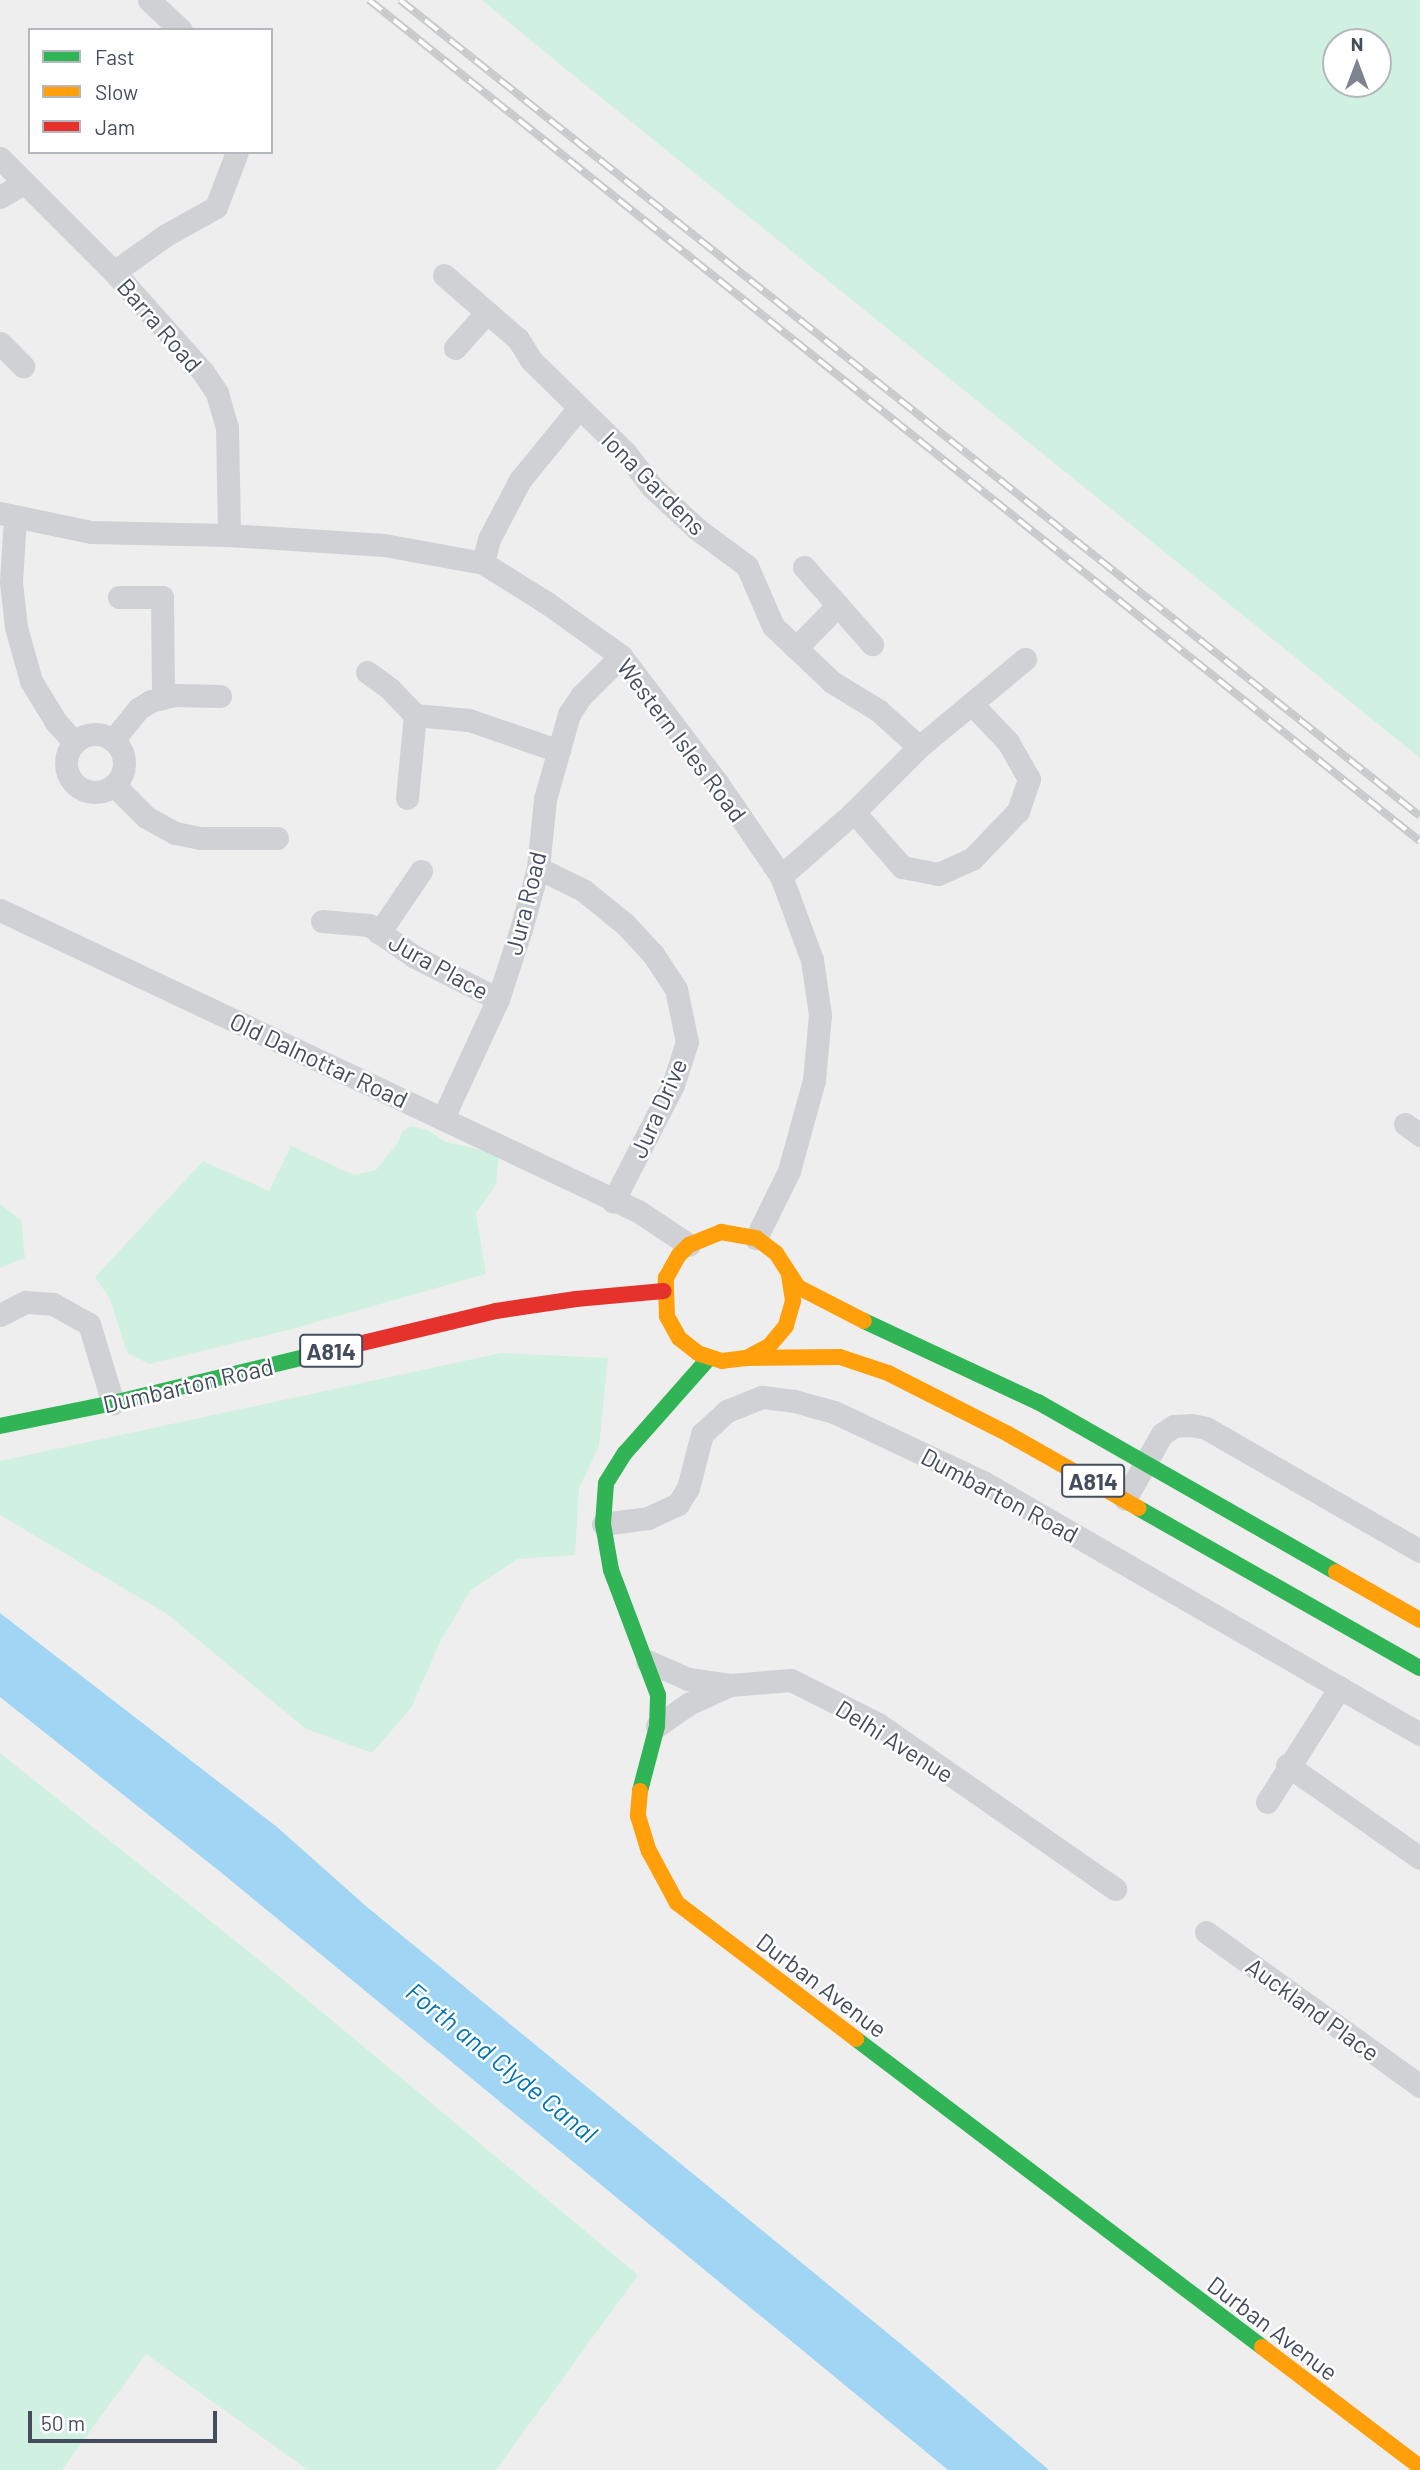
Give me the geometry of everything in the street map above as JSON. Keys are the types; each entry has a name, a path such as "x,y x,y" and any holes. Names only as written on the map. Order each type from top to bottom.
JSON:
{"main road":[{"path":"709,1358 688,1347 672,1328 664,1291 671,1266 689,1245 721,1232 756,1238"},
{"name":"A814","path":"756,1238 776,1253 789,1275 808,1294 1038,1402 1146,1461 1420,1620"},
{"path":"747,1358 769,1346 786,1326 793,1301 789,1275"},
{"name":"Dumbarton Road","path":"0,1426 113,1403 496,1311 576,1298 664,1291"},
{"name":"A814","path":"709,1358 734,1361 747,1358 814,1356 858,1362 894,1376 1008,1434 1420,1668"},
{"name":"Durban Avenue","path":"709,1358 625,1453 606,1483 603,1524 611,1570 658,1695 657,1726 640,1779 638,1816 649,1852 677,1903 1420,2467"}],"street":[{"path":"149,0 179,28"},
{"path":"114,272 166,235 216,207 236,154"},
{"name":"Barra Road","path":"0,158 114,272 203,372 217,393 227,427 229,535"},
{"path":"0,197 23,183"},
{"name":"Iona Gardens","path":"444,275 518,339 531,360 578,409 625,452 652,487 697,529 747,566 773,626 832,682 877,710 919,747"},
{"path":"455,348 487,312"},
{"path":"0,343 23,366"},
{"path":"483,564 489,539 520,480 578,409"},
{"path":"8,516 11,582 8,629 31,681 56,722 74,742"},
{"name":"Western Isles Road","path":"8,516 92,532 229,535 384,545 483,564 547,603 621,656 718,784 781,876 812,960 820,1014 814,1080 789,1171 756,1238"},
{"path":"804,567 872,644"},
{"path":"119,597 162,597 163,698"},
{"path":"796,648 838,605"},
{"name":"Jura Road","path":"443,1118 498,999 538,868 545,799 569,713 582,695 621,656"},
{"path":"781,876 854,813 919,747 1025,659"},
{"path":"367,672 390,689 415,715 469,720 559,751"},
{"path":"113,740 138,709 163,698 220,696"},
{"path":"854,813 902,867 938,874 972,859 1018,811 1029,779 1008,742 972,704"},
{"path":"407,798 415,715"},
{"path":"91,734 113,740 123,755 124,766 114,785 106,790 90,792 72,782 65,763 74,742 91,734"},
{"path":"114,785 146,817 175,833 201,838 277,838"},
{"name":"Jura Drive","path":"538,868 583,890 625,924 653,954 676,989 687,1042 673,1085 613,1200"},
{"name":"Jura Place","path":"379,933 421,871"},
{"name":"Old Dalnottar Road","path":"0,909 638,1211 689,1245"},
{"name":"Jura Place","path":"322,921 369,925 415,957 498,999"},
{"path":"0,1315 26,1302 53,1304 89,1324 113,1403"},
{"name":"Dumbarton Road","path":"603,1524 648,1518 678,1504 688,1488 702,1434 727,1411 762,1398 794,1401 834,1412 983,1482 1420,1734"},
{"path":"1125,1499 1162,1434 1174,1426 1191,1424 1206,1428 1420,1550"},
{"path":"647,1661 688,1679 730,1685"},
{"name":"Delhi Avenue","path":"657,1726 688,1704 730,1685 791,1680 878,1724 1115,1889"},
{"path":"1267,1802 1287,1765 1340,1687"},
{"path":"1287,1765 1420,1858"},
{"name":"Auckland Place","path":"1206,1932 1420,2086"}],"green space":[{"path":"482,0 1420,0 1420,758 557,62"},
{"path":"410,1126 427,1130 446,1142 499,1154 496,1185 476,1213 486,1274 292,1329 149,1364 127,1353 110,1299 95,1277 203,1161 269,1191 291,1146 354,1175 376,1170 398,1142 402,1132"},
{"path":"0,1204 21,1220 25,1258 0,1268"},
{"path":"501,1353 608,1358 599,1446 579,1488 575,1555 518,1559 471,1590 441,1640 411,1708 372,1753 306,1729 167,1614 0,1515 0,1461"},
{"path":"0,1753 269,1968 638,2275 496,2470 308,2470 146,2354 62,2470 0,2470"}],"water":[{"name":"Forth and Clyde Canal","path":"0,1613 277,1827 367,1907 907,2349 1049,2470 948,2470 223,1874 0,1697"}],"railway":[{"path":"369,0 1420,841"},
{"path":"400,0 1420,816"}],"traffic: fast":[{"path":"864,1321 1038,1402 1336,1572"},
{"path":"0,1426 113,1403 354,1345"},
{"path":"640,1791 657,1726 658,1695 611,1570 603,1524 606,1483 625,1453 709,1358"},
{"path":"1138,1508 1420,1668"},
{"path":"856,2039 1262,2347"}],"traffic: slow":[{"path":"789,1275 793,1301 786,1326 769,1346 746,1358 722,1361 698,1353 679,1338 667,1316 666,1278 679,1255 689,1245 721,1232 756,1238 776,1253 798,1287 864,1321"},
{"path":"746,1358 840,1357 888,1373 1008,1434 1138,1508"},
{"path":"1336,1572 1420,1620"},
{"path":"640,1791 638,1816 649,1851 677,1903 856,2039"},
{"path":"1262,2347 1420,2467"}],"traffic: jam":[{"path":"354,1345 496,1311 576,1299 664,1291"}]}
